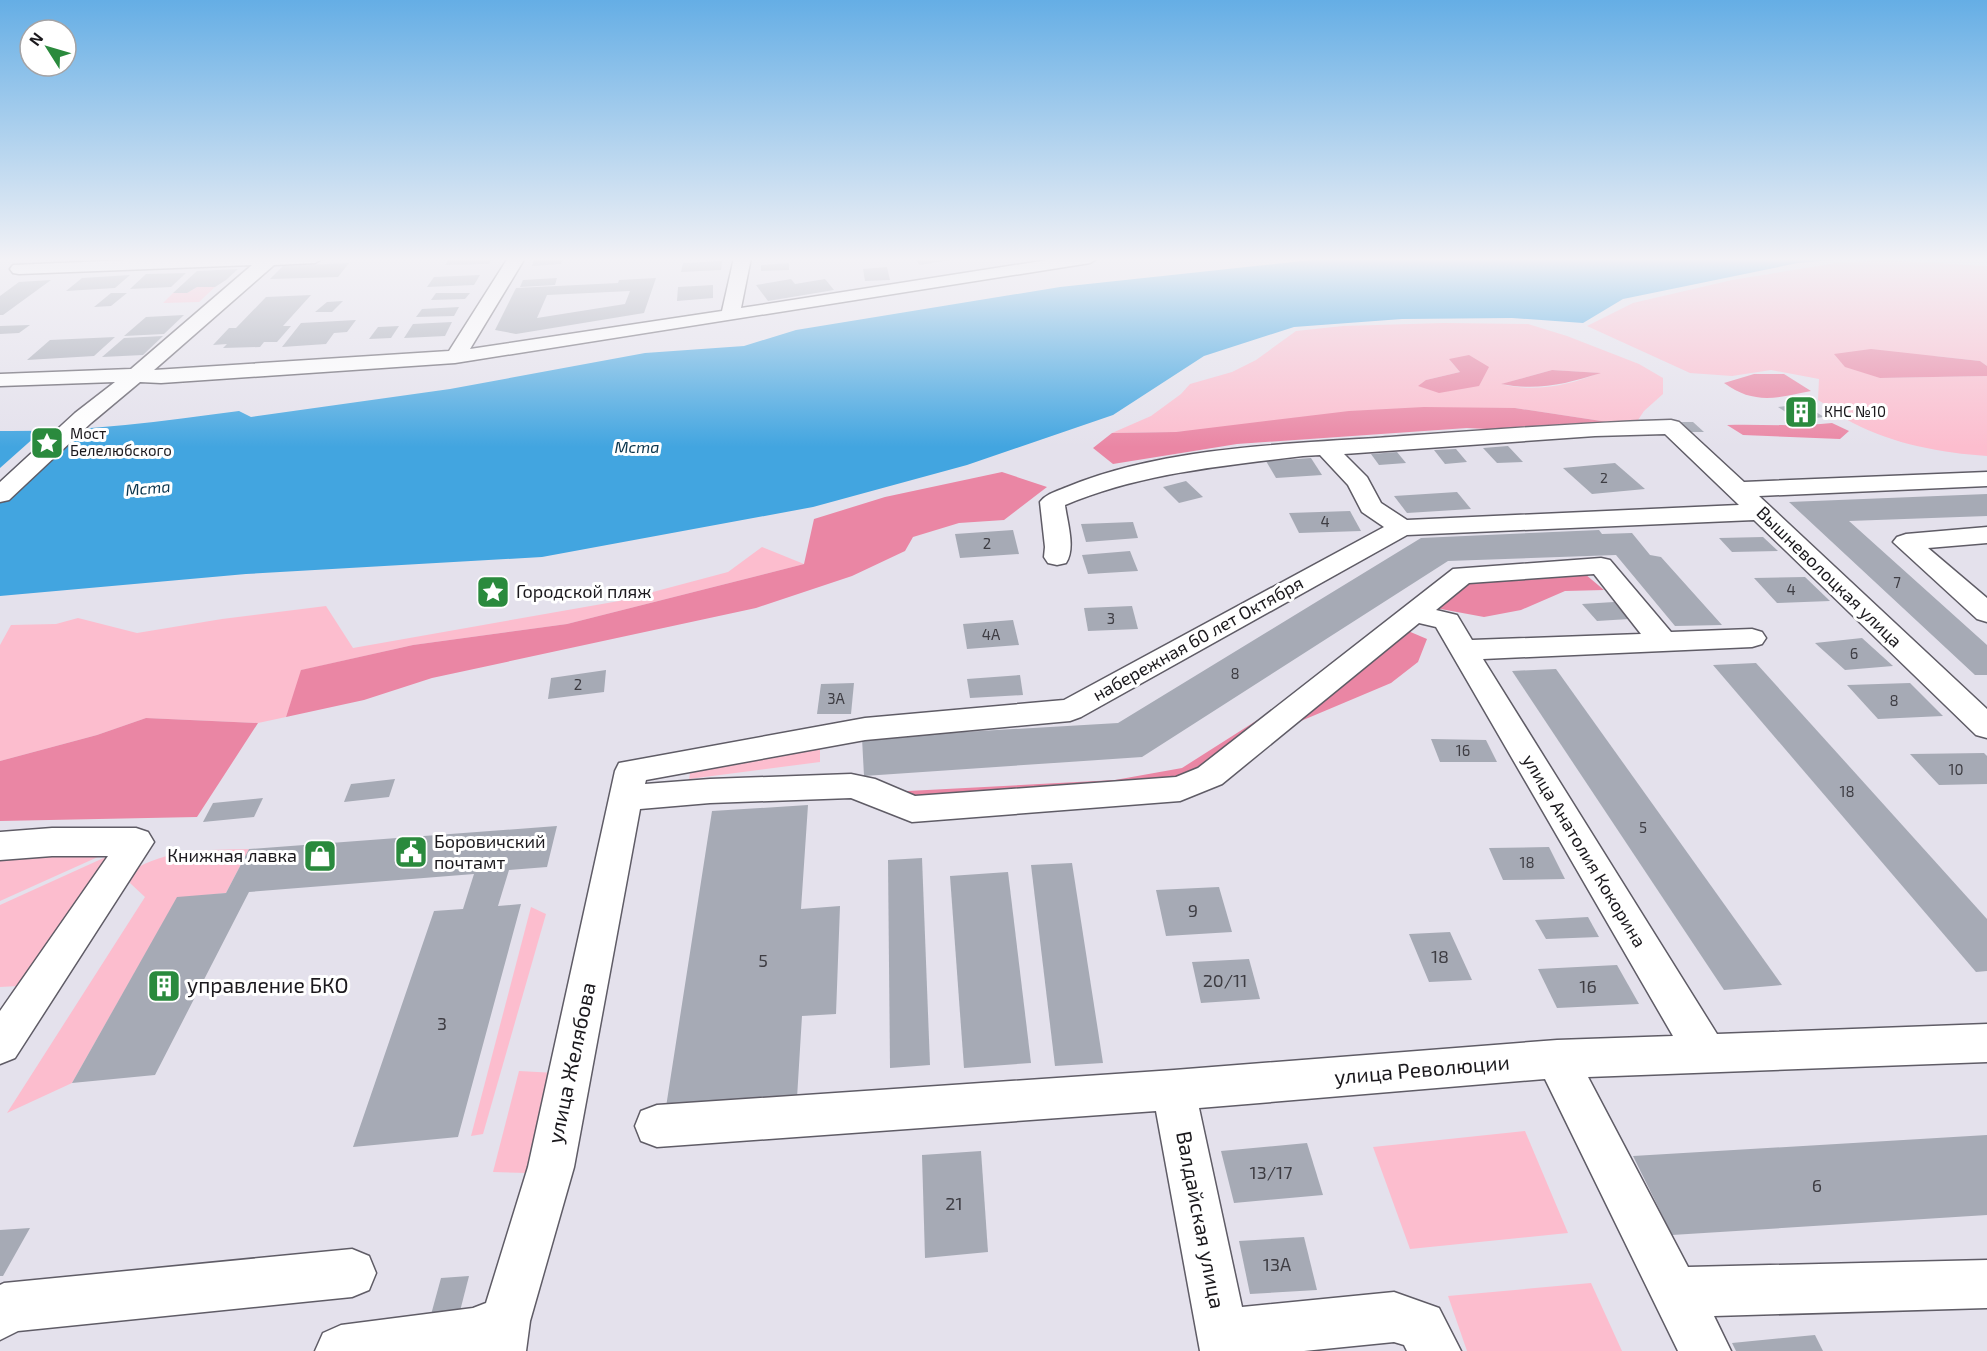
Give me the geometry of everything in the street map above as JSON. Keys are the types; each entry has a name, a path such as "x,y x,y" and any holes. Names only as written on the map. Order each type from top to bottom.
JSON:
{"street":[{"path":"0,495 83,418 198,321"},
{"path":"454,357 477,321"},
{"path":"0,380 161,377 454,357 690,321"},
{"name":"Вышневолоцкая улица","path":"1326,448 1573,430 1671,427 1984,721"},
{"path":"1057,557 1058,547 1052,502 1082,488 1166,467 1303,449 1326,448 1359,482 1371,507 1402,528"},
{"path":"1737,490 1987,479"},
{"name":"набережная 60 лет Октября","path":"628,784 865,729 1070,710 1402,528 1760,512"},
{"path":"1987,535 1906,542 1987,613"},
{"path":"628,784 710,791 851,786 862,788 912,809 1180,789 1210,777 1462,575 1601,566 1663,642"},
{"name":"улица Анатолия Кокорина","path":"1413,613 1447,621 1705,1052"},
{"path":"1463,650 1752,638"},
{"name":"улица Желябова","path":"502,1336 551,1167 628,784"},
{"path":"0,846 52,842 136,842 0,1045"},
{"name":"улица Революции","path":"657,1126 858,1110 1174,1090 1557,1059 1987,1043"},
{"path":"1557,1059 1705,1351"},
{"name":"Валдайская улица","path":"1174,1090 1224,1342"},
{"path":"0,1315 4,1308 352,1273"},
{"path":"1675,1292 1987,1284"},
{"path":"1224,1342 1394,1317 1421,1326 1435,1351"},
{"path":"342,1351 473,1333 502,1336"}],"shaded area":[{"path":"1597,321 1987,321 1987,366 1980,361 1935,356 1880,378 1987,376 1987,456 1953,453 1918,446 1868,430 1849,421 1818,400 1819,379 1771,370 1732,376 1690,373 1587,326"},
{"path":"1444,323 1528,324 1567,336 1639,364 1663,378 1663,394 1644,411 1634,426 1515,408 1176,432 1112,433 1151,416 1181,394 1190,384 1232,372 1256,360 1296,331 1343,326","holes":["1449,359 1479,386 1426,380 1460,372","1552,370 1599,373 1576,381 1538,388 1502,384"]},
{"path":"1871,349 1980,361 1987,366 1987,376 1880,378 1845,367 1834,354"},
{"path":"1469,355 1489,367 1479,386 1439,393 1418,386 1426,380 1460,372 1449,359"},
{"path":"1552,370 1601,373 1551,385 1527,387 1501,384"},
{"path":"1754,374 1784,374 1811,391 1766,398 1745,395 1724,383"},
{"path":"1424,407 1515,408 1634,426 1566,433 1467,428 1237,444 1113,464 1093,448 1112,433 1176,432 1349,411"},
{"path":"1832,423 1849,431 1840,439 1743,435 1727,425 1793,425"},
{"path":"1002,472 1047,487 1004,520 959,523 913,537 905,551 852,576 756,608 432,678 364,700 286,717 301,670 413,645 567,624 804,564 814,519 885,497"},
{"path":"762,547 804,564 567,624 413,645 302,670 286,717 258,723 146,718 97,735 0,761 0,645 11,625 56,624 78,618 137,633 222,619 326,606 353,648 619,601 728,572"},
{"path":"1585,574 1604,590 1565,591 1521,610 1484,617 1430,607 1471,579"},
{"path":"1394,625 1427,639 1418,662 1391,683 1270,734 1227,765 1125,793 887,803 889,792 1115,780 1182,768 1328,675"},
{"path":"146,718 258,723 197,817 0,821 0,761 97,735"},
{"path":"820,747 820,762 689,779 691,768"},
{"path":"129,843 0,901 0,852"},
{"path":"130,846 37,985 0,987 0,905"},
{"path":"249,849 226,893 177,898 72,1083 7,1113 145,897 130,883 132,871 159,858 188,852"},
{"path":"531,907 546,914 483,1134 471,1136"},
{"path":"519,1071 556,1073 527,1173 493,1172"},
{"path":"1525,1131 1568,1233 1410,1249 1373,1147"},
{"path":"1591,1283 1622,1351 1467,1351 1448,1296"}],"water":[{"name":"Мста","path":"851,321 1374,321 1294,327 1204,356 1113,415 967,465 813,507 542,557 246,574 0,596 0,431 90,428 239,411 251,417 450,389 645,353 744,346 796,330"},
{"name":"Мста","path":"1555,321 1586,321 1583,323"}],"pier":[{"name":"Мост Белелюбского","path":"86,426 0,501 0,468 45,428"}],"building":[{"path":"141,321 178,321 164,334 124,336"},
{"path":"243,321 287,321 283,326 291,326 277,342 264,342 260,347 223,348 227,344 213,345 229,328 236,328"},
{"path":"355,321 347,332 334,333 326,344 282,347 301,323"},
{"path":"499,321 595,321 516,334 495,330"},
{"path":"452,322 445,336 404,338 413,324"},
{"path":"30,325 19,333 0,334 0,326"},
{"path":"399,326 391,338 369,339 378,327"},
{"path":"163,336 143,355 102,357 124,338"},
{"path":"115,337 94,356 27,360 50,340"},
{"name":"КНС №10","path":"1803,404 1824,417 1798,420 1778,407"},
{"path":"1680,422 1693,422 1704,432 1690,432"},
{"path":"1508,446 1523,462 1497,463 1483,448"},
{"path":"1456,449 1467,462 1445,464 1434,450"},
{"path":"1397,452 1406,463 1379,465 1371,454"},
{"path":"1311,458 1322,475 1276,478 1266,461"},
{"path":"1615,463 1645,489 1592,494 1563,468"},
{"path":"1186,481 1203,497 1179,503 1163,487"},
{"path":"1457,492 1471,509 1407,513 1394,496"},
{"path":"1987,494 1987,516 1849,521 1987,645 1987,675 1975,675 1789,502"},
{"path":"1350,511 1361,531 1299,533 1289,513"},
{"path":"1133,522 1138,538 1086,542 1081,524"},
{"path":"1013,530 1019,554 960,558 955,534"},
{"path":"1599,530 1602,534 1632,533 1650,555 1661,557 1722,625 1675,626 1616,555 1448,561 1142,757 864,776 862,738 1118,723 1421,538"},
{"path":"1763,537 1778,551 1732,552 1719,538"},
{"path":"1130,551 1138,571 1088,574 1082,555"},
{"path":"1805,577 1830,601 1777,603 1754,578"},
{"path":"1614,602 1629,619 1597,621 1582,604"},
{"path":"1132,606 1138,629 1088,631 1084,608"},
{"path":"1013,620 1019,645 967,649 963,624"},
{"path":"1862,638 1893,666 1845,670 1815,643"},
{"path":"1756,663 1987,919 1987,971 1976,972 1713,665"},
{"path":"1556,669 1782,985 1724,990 1512,671"},
{"path":"606,670 604,692 548,699 551,678"},
{"path":"1020,675 1023,695 970,698 967,679"},
{"path":"854,683 851,714 817,714 821,684"},
{"path":"1910,683 1943,716 1878,719 1847,685"},
{"path":"1431,739 1486,740 1497,762 1440,762"},
{"path":"1984,753 1987,756 1987,784 1939,785 1910,754"},
{"path":"395,779 389,797 344,802 351,784"},
{"path":"263,798 254,817 203,822 213,803"},
{"path":"808,805 801,909 840,906 836,1014 802,1016 797,1098 666,1107 712,811"},
{"path":"557,826 547,867 509,870 498,906 521,904 458,1137 353,1147 434,911 463,909 474,874 249,892 155,1075 72,1083 177,897 226,893 249,849"},
{"path":"1549,847 1565,879 1503,880 1489,848"},
{"path":"922,858 930,1065 890,1068 888,860"},
{"path":"1072,863 1103,1063 1055,1066 1031,865"},
{"path":"1008,872 1031,1063 964,1068 950,876"},
{"path":"1219,887 1232,932 1166,936 1156,890"},
{"path":"1588,917 1599,937 1546,939 1535,920"},
{"path":"1450,932 1472,980 1429,982 1409,934"},
{"path":"1249,959 1260,999 1201,1003 1192,962"},
{"path":"1617,965 1639,1004 1557,1008 1538,969"},
{"path":"1987,1135 1987,1215 1672,1235 1633,1156"},
{"path":"1307,1143 1323,1195 1234,1203 1221,1151"},
{"path":"981,1151 988,1252 925,1258 922,1155"},
{"path":"30,1228 3,1276 0,1276 0,1230"},
{"path":"1304,1237 1317,1290 1250,1294 1239,1241"},
{"path":"469,1276 458,1319 429,1322 441,1278"},
{"path":"1815,1335 1823,1351 1736,1351 1732,1343"}],"place":[{"name":"КНС №10","path":"1801,412"},
{"name":"Мост Белелюбского","path":"47,443"},
{"name":"Городской пляж","path":"493,592"},
{"name":"Боровичский почтамт","path":"411,852"},
{"name":"Книжная лавка","path":"320,856"},
{"name":"управление БКО","path":"164,986"}]}
